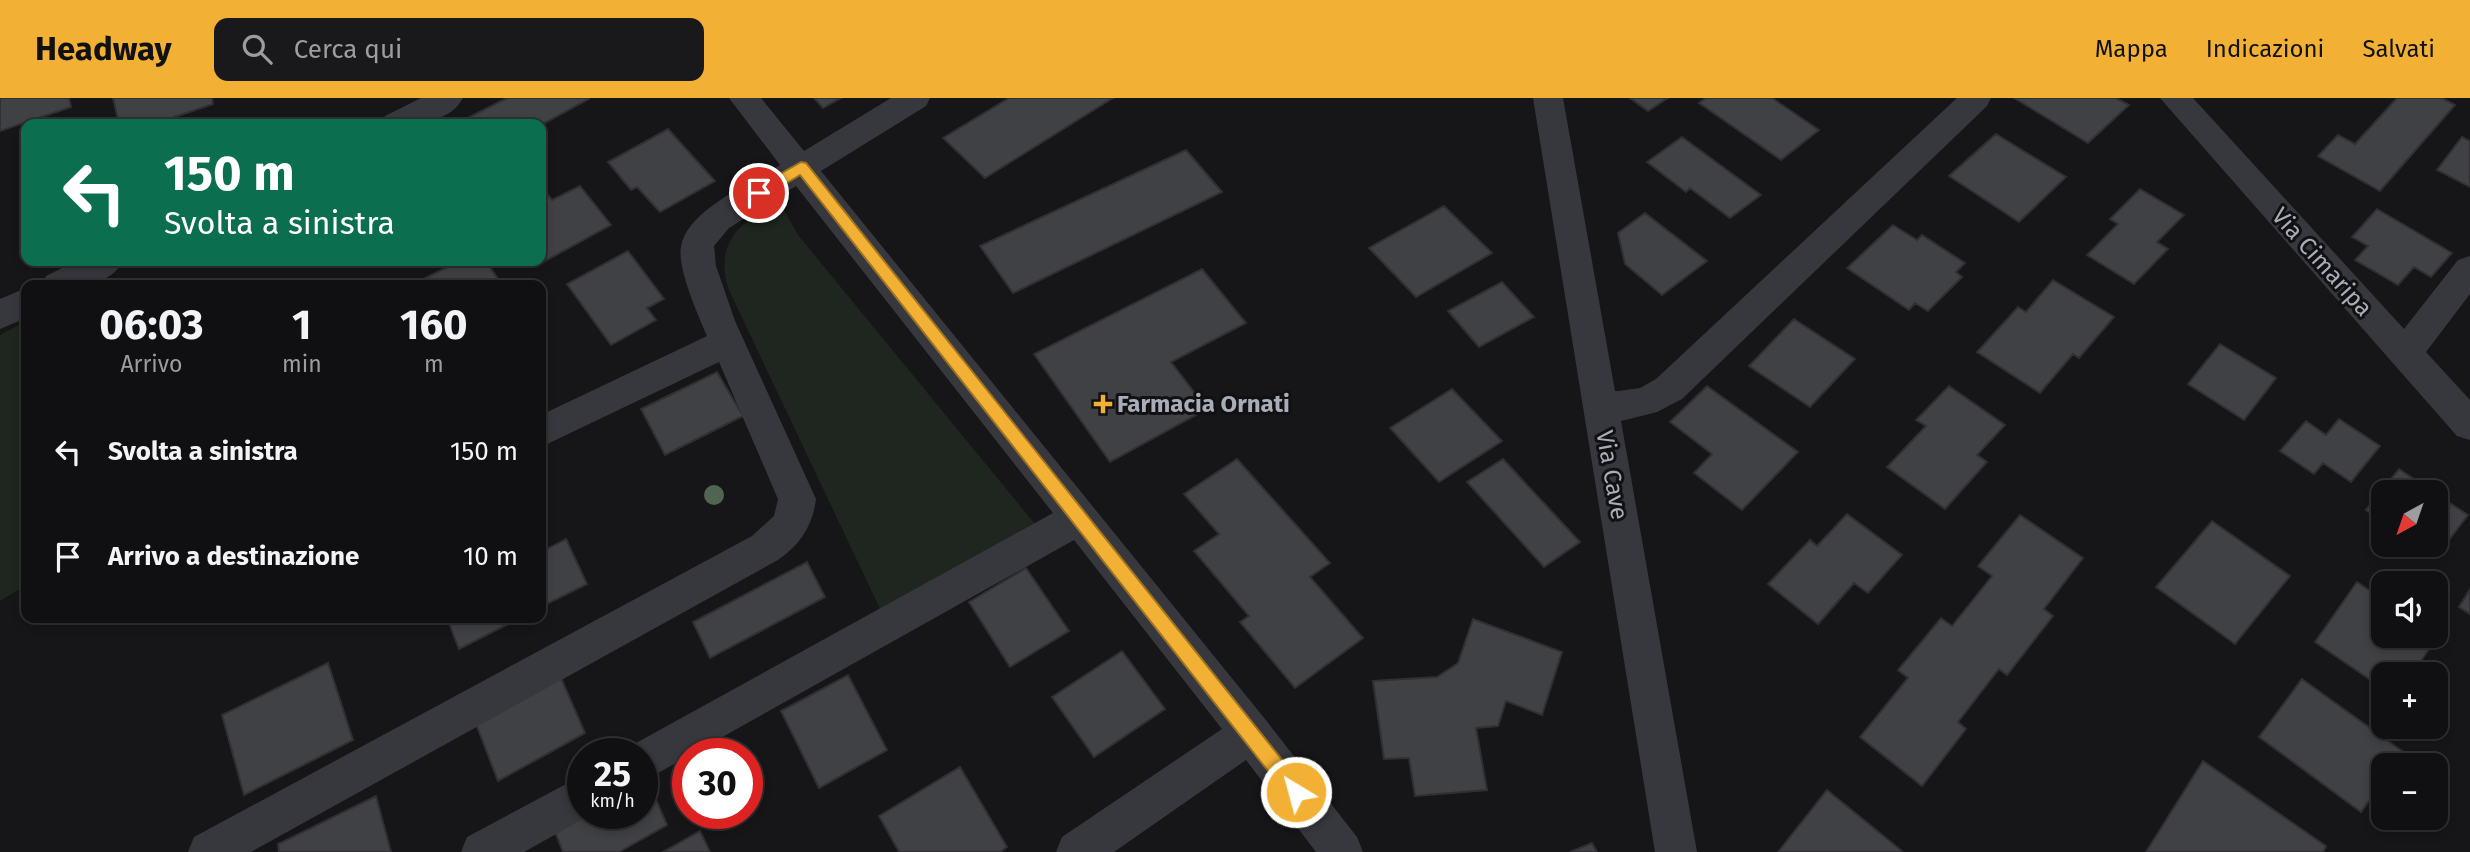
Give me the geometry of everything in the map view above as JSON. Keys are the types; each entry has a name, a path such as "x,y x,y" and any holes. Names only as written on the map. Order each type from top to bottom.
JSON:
{"street":[{"path":"406,119 448,98"},
{"path":"744,98 1251,733 1342,852"},
{"path":"209,852 765,548 786,532 797,511 797,499 727,342 699,266 697,246 702,235 717,219 915,98"},
{"name":"Via Cave","path":"1548,98 1676,852"},
{"path":"1600,405 1621,407 1641,404 1669,389 1976,98"},
{"name":"Via Cimaripa","path":"2175,98 2470,425"},
{"path":"68,280 96,266"},
{"path":"2405,354 2470,269"},
{"path":"0,315 21,304"},
{"path":"546,430 727,342"},
{"path":"658,753 1079,519"},
{"path":"1077,852 1251,733"},
{"path":"482,852 567,805"}],"shaded area":[{"path":"777,198 798,235 1035,524 882,613 728,288 725,257 728,245 743,225"},
{"path":"21,324 21,588 0,601 0,335"}],"building":[{"path":"0,98 69,98 71,107 36,119 21,119 21,124 0,131"},
{"path":"113,98 212,98 213,104 169,119 118,119"},
{"path":"507,98 589,98 546,122 546,119 466,119"},
{"path":"814,98 841,98 823,108"},
{"path":"1009,98 1113,98 985,178 943,138"},
{"path":"1630,98 1668,98 1648,111"},
{"path":"1706,98 1772,98 1819,130 1781,160 1699,103"},
{"path":"2014,98 2116,98 2129,105 2088,143"},
{"path":"2397,98 2442,98 2455,105 2380,191 2318,156 2338,135 2355,144"},
{"path":"668,129 715,181 660,212 637,187 631,190 608,162"},
{"path":"1996,134 2066,177 2019,222 1949,176"},
{"path":"1682,137 1761,195 1730,218 1690,188 1686,192 1647,162"},
{"path":"2462,137 2470,141 2470,187 2437,170"},
{"path":"1186,150 1222,192 1013,293 980,246"},
{"path":"580,186 611,225 546,260 546,192 552,200"},
{"path":"2140,189 2184,215 2157,242 2168,249 2134,284 2087,255 2118,224 2110,219"},
{"path":"1444,206 1492,253 1416,297 1369,248"},
{"path":"2377,209 2452,253 2431,277 2414,267 2398,285 2355,260 2368,246 2352,237"},
{"path":"1645,213 1707,261 1662,295 1625,264 1618,233"},
{"path":"1893,225 1917,240 1922,235 1965,263 1956,272 1962,277 1928,311 1915,303 1909,310 1847,268"},
{"path":"628,251 664,299 647,308 656,320 611,345 567,284"},
{"path":"449,266 489,266 499,280 422,280"},
{"path":"1202,269 1246,323 1171,362 1207,409 1110,462 1034,354"},
{"path":"2053,280 2114,317 2079,358 2073,354 2040,393 1977,352 2018,307 2026,312"},
{"path":"1502,282 1534,317 1479,347 1448,311"},
{"path":"1794,319 1855,359 1810,407 1749,366"},
{"path":"2220,344 2276,378 2244,420 2188,384"},
{"path":"717,372 743,416 665,455 641,409"},
{"path":"1707,386 1798,452 1742,510 1694,473 1712,454 1670,422"},
{"path":"1949,386 2005,425 1977,455 1987,462 1945,509 1887,467 1926,426 1916,420"},
{"path":"1452,389 1502,441 1439,482 1390,428"},
{"path":"2339,419 2380,446 2351,482 2323,463 2314,474 2280,451 2306,421 2326,435"},
{"path":"1237,459 1330,563 1310,577 1363,638 1295,688 1240,622 1249,616 1194,551 1219,534 1184,494"},
{"path":"1503,459 1580,542 1544,567 1467,482"},
{"path":"2399,469 2415,480 2390,480"},
{"path":"2448,502 2468,515 2448,541"},
{"path":"1847,514 1902,555 1868,593 1854,583 1818,624 1768,584 1810,540 1817,546"},
{"path":"2020,515 2083,558 2044,609 2053,616 2007,675 1999,669 1958,722 1966,729 1922,786 1860,737 1908,678 1898,670 1941,618 1952,626 1992,576 1978,566"},
{"path":"2212,521 2290,576 2235,644 2156,587"},
{"path":"566,539 587,584 546,604 546,549"},
{"path":"807,562 825,597 710,658 693,622"},
{"path":"1026,568 1069,631 1010,667 969,602"},
{"path":"2357,582 2371,591 2371,648 2430,648 2420,662 2371,662 2371,680 2315,642"},
{"path":"2470,589 2470,614 2459,607"},
{"path":"1473,619 1562,652 1542,715 1506,701 1498,726 1476,728 1487,790 1415,796 1409,758 1384,759 1373,681 1437,677 1458,663"},
{"path":"449,623 510,623 459,649"},
{"path":"1122,651 1165,709 1094,757 1052,697"},
{"path":"328,663 353,740 244,795 222,715"},
{"path":"848,675 887,750 819,788 781,711"},
{"path":"561,678 585,733 576,738 567,738 567,743 498,781 476,724"},
{"path":"2302,679 2371,729 2371,739 2385,739 2402,751 2371,753 2371,798 2361,812 2259,737"},
{"path":"2203,761 2326,846 2323,852 2146,852"},
{"path":"960,767 1007,847 1000,852 899,852 879,816"},
{"path":"1827,790 1902,851 1778,852"},
{"path":"376,796 391,852 279,852 278,844"},
{"path":"658,804 667,825 619,852 563,852 550,819 567,816 567,829 658,829"},
{"path":"700,831 710,852 663,852"},
{"path":"1592,843 1597,852 1570,852"}],"place":[{"name":"Farmacia Ornati","path":"1103,404"}],"route":[{"path":"759,193 801,167 1296,792"}]}
